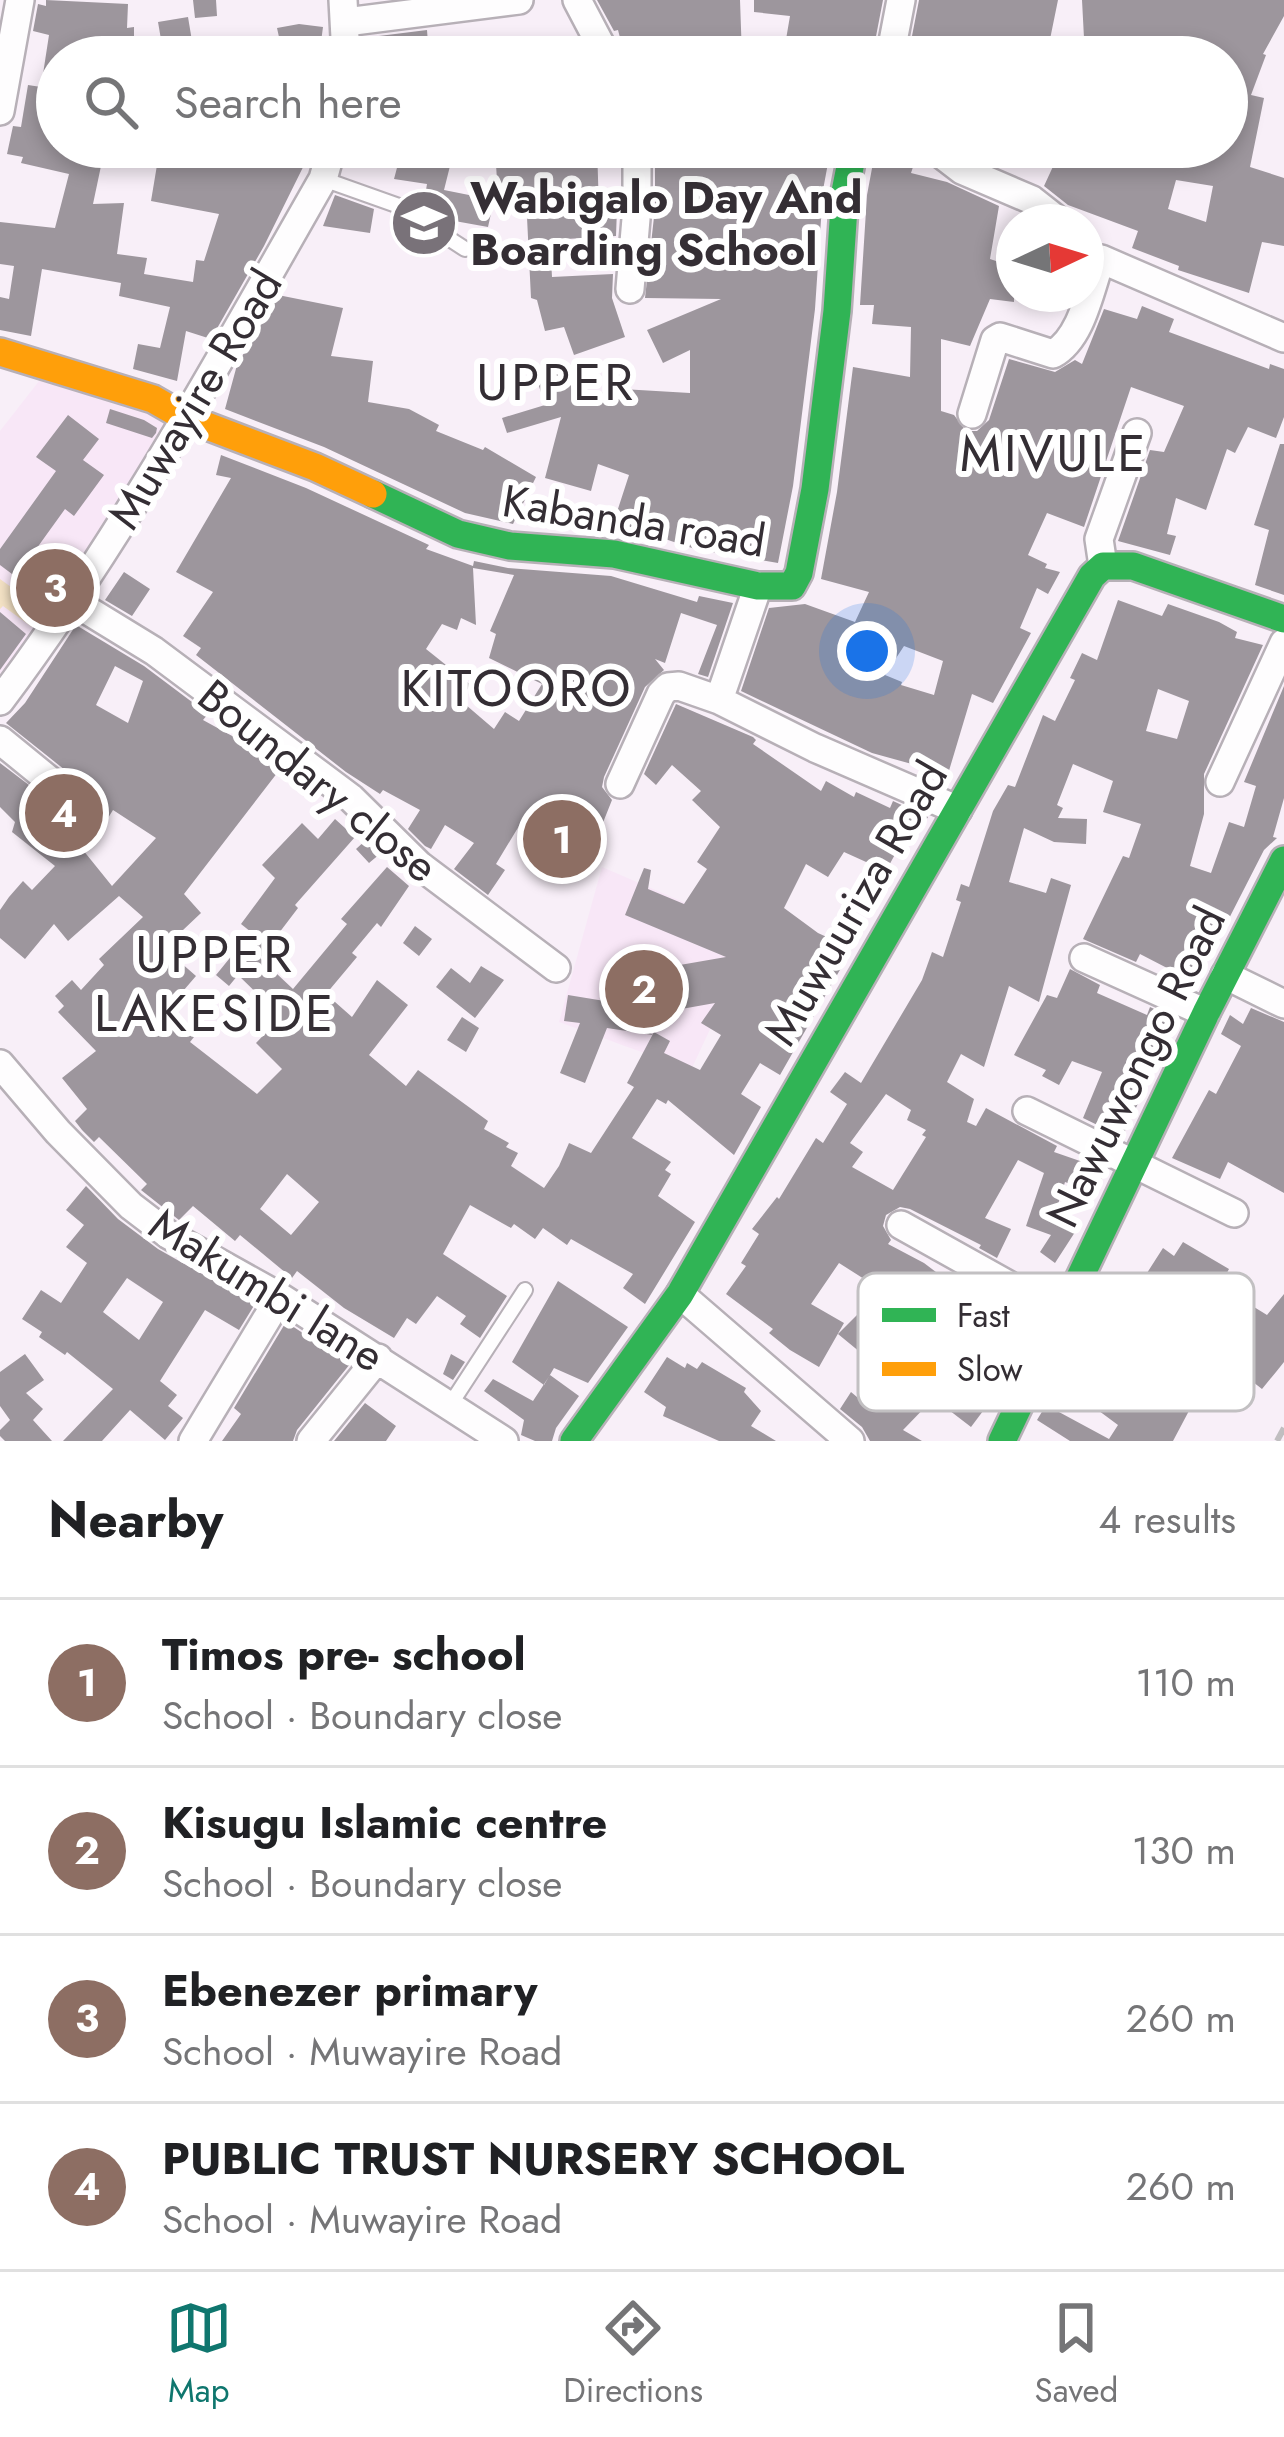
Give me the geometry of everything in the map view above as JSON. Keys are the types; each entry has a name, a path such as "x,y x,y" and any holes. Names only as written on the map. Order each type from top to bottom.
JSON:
{"street":[{"path":"0,111 20,0"},
{"path":"345,11 519,0"},
{"path":"578,0 596,36"},
{"path":"894,36 901,0"},
{"name":"Muwayire Road","path":"0,701 74,602 186,418 326,168"},
{"path":"630,289 637,168"},
{"name":"Kabanda road","path":"0,352 137,393 186,418 315,467 458,534 510,546 614,554 758,586 792,586 799,573 815,489 850,168"},
{"path":"959,168 1037,204"},
{"path":"1104,258 1284,338"},
{"path":"972,414 995,340 1000,337 1053,354 1073,335 1079,312"},
{"path":"1137,433 1099,539 1103,566 1133,566 1284,619"},
{"name":"Muwuuriza Road","path":"574,1441 680,1294 1092,577 1103,566"},
{"path":"719,700 758,586"},
{"name":"Boundary close","path":"74,602 154,651 332,784 419,865 556,968"},
{"path":"1220,782 1284,644"},
{"path":"620,784 661,694 679,686 958,810"},
{"path":"0,740 54,784"},
{"name":"Nawuwongo Road","path":"1084,1273 1284,860"},
{"path":"1084,958 1206,1013"},
{"path":"1225,975 1284,1004"},
{"name":"Makumbi lane","path":"0,1064 131,1206 170,1235 280,1297 504,1441"},
{"path":"1028,1111 1234,1213"},
{"path":"901,1225 987,1273"},
{"path":"680,1294 850,1441"},
{"path":"193,1441 280,1297"},
{"path":"311,1441 378,1358"},
{"name":"Nawuwongo Road","path":"1002,1441 1017,1411"}],"lane":[{"path":"323,179 399,206 465,249"},
{"path":"451,1405 525,1290"}],"shaded area":[{"path":"43,376 171,422 114,515 0,680 0,431"},
{"path":"0,579 44,611 32,627 3,606 0,609"},
{"path":"602,867 755,933 691,1070 559,1022"}],"building":[{"path":"46,0 128,4 127,28 134,27 134,36 49,36 33,31 38,4 46,6"},
{"path":"193,0 216,0 217,16 195,18"},
{"path":"597,0 740,0 741,36 620,36"},
{"path":"754,0 883,0 876,36 787,36 790,16 754,12"},
{"path":"919,0 1058,0 1051,36 912,36"},
{"path":"1082,0 1284,0 1284,16 1263,54 1251,95 1264,98 1250,167 1284,178 1284,246 1262,242 1249,293 1178,270 1179,266 1132,248 1138,231 1104,218 1104,204 1067,204 1044,186 1052,168 1248,168 1248,36 1084,36","holes":["1176,180 1213,186 1206,222 1168,209"]},
{"path":"188,17 191,36 160,36 158,22"},
{"path":"323,27 322,36 279,36 277,28"},
{"path":"427,30 427,36 379,36"},
{"path":"28,85 36,86 36,166 7,154 13,126 21,127"},
{"path":"43,168 101,168 93,204 124,203 117,254 147,258 144,274 193,282 196,260 204,261 219,214 151,201 156,168 303,168 211,339 186,331 177,381 133,369 138,344 160,348 170,307 119,296 121,283 42,269 31,336 0,330 0,297 9,299 14,266 0,264 0,222 55,228 69,174"},
{"path":"397,168 450,168 444,190 494,200 488,227 438,218 423,208 427,184 394,179"},
{"path":"496,168 598,168 599,209 617,208 616,236 550,240 552,277 613,274 612,298 625,337 574,355 564,327 545,331 537,300 531,298 526,197 498,198"},
{"path":"655,168 827,168 815,309 793,486 778,563 695,549 653,535 651,539 583,529 586,504 616,515 629,475 598,464 591,491 545,478 561,417 507,433 502,418 545,405 537,380 566,370 574,396 590,391 593,401 610,386 616,402 622,389 690,393 690,350 663,363 647,330 721,299 645,298"},
{"path":"872,168 913,168 911,173 947,182 996,205 990,259 996,261 996,300 990,299 970,346 941,339 941,411 954,415 966,431 977,431 989,420 1009,359 1055,372 1075,360 1082,364 1104,309 1137,319 1142,306 1174,319 1169,332 1269,369 1270,364 1284,369 1284,417 1276,438 1248,427 1235,453 1227,449 1206,510 1176,498 1167,534 1176,536 1170,555 1118,541 1150,450 1164,452 1184,406 1131,387 1084,527 1047,513 1028,555 1060,572 1048,594 1037,588 1020,628 1031,633 993,703 972,694 948,774 872,753 741,691 769,608 805,604 855,622 869,592 821,579 853,367 910,377 911,327 872,324 874,305 860,305","holes":["904,646 943,661 934,695 885,675"]},
{"path":"335,195 374,209 370,233 323,226"},
{"path":"278,295 343,308 331,356 373,361 368,402 409,409 439,425 436,431 485,447 536,477 513,524 465,513 324,447 225,409 237,365"},
{"path":"110,409 144,420 157,428 156,433 152,438 106,423"},
{"path":"68,415 99,439 83,460 104,475 74,516 65,509 16,577 0,565 0,549 56,471 36,457"},
{"path":"1280,444 1284,444 1284,595 1255,585 1269,530 1254,525"},
{"path":"221,455 306,488 429,545 426,549 473,566 474,561 611,576 697,602 699,596 733,603 708,677 698,674 717,625 681,613 665,663 655,659 664,670 645,687 604,777 602,787 612,800 592,850 575,843 579,836 534,807 496,864 505,870 488,895 454,869 474,843 445,825 431,849 425,846 408,829 420,810 383,790 380,794 346,772 196,655 201,648 183,636 213,592 176,572 231,478 216,475","holes":["473,568 514,575 490,631 496,634 489,658 542,684 519,721 505,712 494,729 459,699 471,685 426,649 442,624 457,630 461,618 476,625"]},
{"path":"124,572 150,589 132,616 105,600"},
{"path":"1118,600 1162,616 1168,604 1219,622 1237,632 1235,638 1263,645 1204,774 1204,814 1190,866 1211,873 1229,822 1244,827 1256,786 1244,782 1284,686 1284,798 1273,837 1277,838 1264,850 1196,983 1140,954 1136,962 1083,939 1123,856 1129,858 1141,824 1103,812 1113,781 1073,764 1057,805 1063,808 1058,818 1087,819 1086,844 1054,842 1024,828 1009,882 1046,893 1051,878 1071,885 1039,1002 1009,986 984,1067 961,1054 947,1082 974,1099 967,1122 976,1126 986,1108 1057,1146 1054,1152 1106,1170 1095,1193 1065,1182 1055,1214 1077,1229 1055,1263 1040,1252 1051,1235 1026,1226 1044,1173 1018,1160 985,1218 1011,1229 997,1258 910,1209 900,1207 886,1215 883,1226 891,1240 888,1244 937,1273 858,1275 839,1263 811,1304 844,1323 819,1367 790,1350 769,1333 773,1329 726,1294 746,1266 741,1263 759,1234 752,1229 779,1199 816,1138 823,1143 847,1104 830,1092 845,1072 861,1083 922,980 932,952 943,957 961,902 956,900 961,884 969,887 993,811 1008,785 1015,787 1043,715 1055,721 1082,653 1097,660","holes":["1158,689 1189,701 1177,739 1146,731","886,1094 911,1110 907,1120 926,1130 922,1135 926,1137 893,1190 852,1167 863,1152 850,1143"]},
{"path":"0,612 26,634 0,670"},
{"path":"76,625 144,666 208,714 203,720 281,768 184,894 201,913 164,948 196,976 165,1012 194,1037 190,1042 257,1094 282,1069 256,1043 281,1017 238,975 229,986 216,975 251,932 241,924 275,878 262,865 302,823 318,839 335,819 355,837 295,905 298,908 260,958 293,989 347,924 341,919 387,867 409,886 381,927 377,923 352,953 357,957 326,994 352,1017 377,980 408,1005 369,1055 406,1086 418,1070 488,1121 484,1129 518,1153 511,1166 544,1188 569,1143 591,1153 634,1087 627,1083 654,1032 670,1041 664,1053 700,1070 721,1035 701,1023 715,1003 659,1013 651,970 726,957 625,915 644,868 651,870 648,889 684,904 707,869 697,862 720,827 692,800 701,791 672,765 656,785 644,774 676,704 753,737 753,744 821,791 826,781 854,797 856,792 890,808 893,801 928,817 915,838 906,834 886,871 844,852 828,877 806,864 784,908 844,945 835,964 841,968 780,1075 760,1063 741,1094 761,1107 734,1155 668,1100 666,1104 657,1099 632,1138 671,1162 665,1170 671,1174 658,1196 695,1222 645,1304 623,1288 633,1274 571,1239 567,1245 543,1228 535,1239 470,1205 443,1254 507,1296 480,1338 460,1324 466,1316 437,1296 416,1324 407,1318 394,1338 344,1308 297,1271 292,1278 240,1235 235,1241 193,1206 179,1220 141,1190 147,1184 99,1137 94,1142 75,1121 87,1109 62,1078 96,1051 58,1012 64,1006 55,996 72,980 81,990 104,965 99,959 143,917 119,896 68,941 54,924 25,959 0,938 0,910 9,897 23,881 32,890 55,866 12,832 15,822 0,807 0,763 50,801 61,800 72,786 65,770 6,723 25,703","holes":["115,666 143,681 128,723 96,705","83,801 108,818 113,810 156,838 112,886 66,829","287,1174 319,1202 291,1235 260,1209"]},
{"path":"367,839 381,853 369,863 356,849"},
{"path":"415,926 432,939 419,956 403,943"},
{"path":"481,966 504,980 475,1018 436,987 451,968 470,983"},
{"path":"1070,969 1100,985 1097,993 1147,1015 1150,1007 1178,1020 1122,1137 1083,1118 1102,1072 1072,1061 1059,1085 1042,1076 1046,1070 1014,1055 1047,995 1057,998"},
{"path":"568,995 629,1005 627,1018 653,1035 607,1028 585,1083 560,1073 580,1023 564,1021"},
{"path":"1251,1008 1284,1022 1284,1193 1228,1162 1220,1179 1172,1158 1209,1090 1216,1094 1241,1046 1221,1034 1230,1015 1243,1024"},
{"path":"462,1017 479,1028 466,1052 447,1040"},
{"path":"86,1186 118,1219 158,1249 255,1304 239,1330 205,1310 160,1381 177,1395 168,1406 183,1418 165,1440 130,1410 102,1441 63,1441 113,1389 67,1352 39,1337 42,1332 22,1319 41,1290 61,1303 87,1263 66,1247 84,1225 66,1210","holes":["127,1278 163,1302 139,1340 103,1312"]},
{"path":"1183,1242 1229,1269 1227,1273 1147,1273 1163,1248 1174,1256"},
{"path":"558,1281 628,1327 588,1383 554,1368 544,1385 512,1362"},
{"path":"1284,1294 1284,1362 1262,1389 1254,1383 1254,1307 1267,1315"},
{"path":"858,1314 858,1350 838,1334"},
{"path":"286,1322 350,1364 293,1441 222,1441 241,1414 234,1408"},
{"path":"25,1354 44,1380 26,1393 43,1409 33,1420 52,1441 5,1441 0,1436 10,1420 0,1406 0,1372"},
{"path":"451,1354 465,1362 453,1380 443,1374"},
{"path":"667,1357 685,1368 687,1363 697,1369 702,1362 746,1388 744,1392 761,1411 751,1426 776,1441 719,1441 663,1416 666,1407 644,1392"},
{"path":"550,1375 579,1396 552,1441 521,1435 524,1420 484,1391 493,1379 533,1401"},
{"path":"851,1392 857,1397 858,1411 921,1411 903,1430 922,1441 870,1441 862,1427 840,1409"},
{"path":"365,1403 396,1426 386,1441 334,1441"},
{"path":"950,1411 983,1411 971,1427"},
{"path":"1042,1411 1057,1411 1109,1439 1118,1425 1099,1411 1189,1411 1173,1441 1070,1441 1037,1420"}],"railway":[{"path":"1277,1441 1284,1428"}],"traffic: fast":[{"path":"373,494 458,534 510,546 614,554 758,586 792,586 799,573 815,489 850,168"},
{"path":"574,1441 680,1294 1092,576 1103,566 1133,566 1284,619"},
{"path":"1082,1273 1284,860"},
{"path":"1002,1441 1016,1411"}],"traffic: slow":[{"path":"0,352 153,399 186,418 373,494"}],"place":[{"name":"Wabigalo Day And Boarding School","path":"424,223"},
{"name":"Ebenezer primary","path":"55,588"},
{"name":"PUBLIC TRUST NURSERY SCHOOL","path":"64,813"},
{"name":"Timos pre- school","path":"562,839"},
{"name":"Kisugu Islamic centre","path":"644,989"}],"district":[{"name":"UPPER","path":"556,382"},
{"name":"MIVULE","path":"1054,453"},
{"name":"KITOORO","path":"517,688"},
{"name":"UPPER LAKESIDE","path":"215,983"}]}
